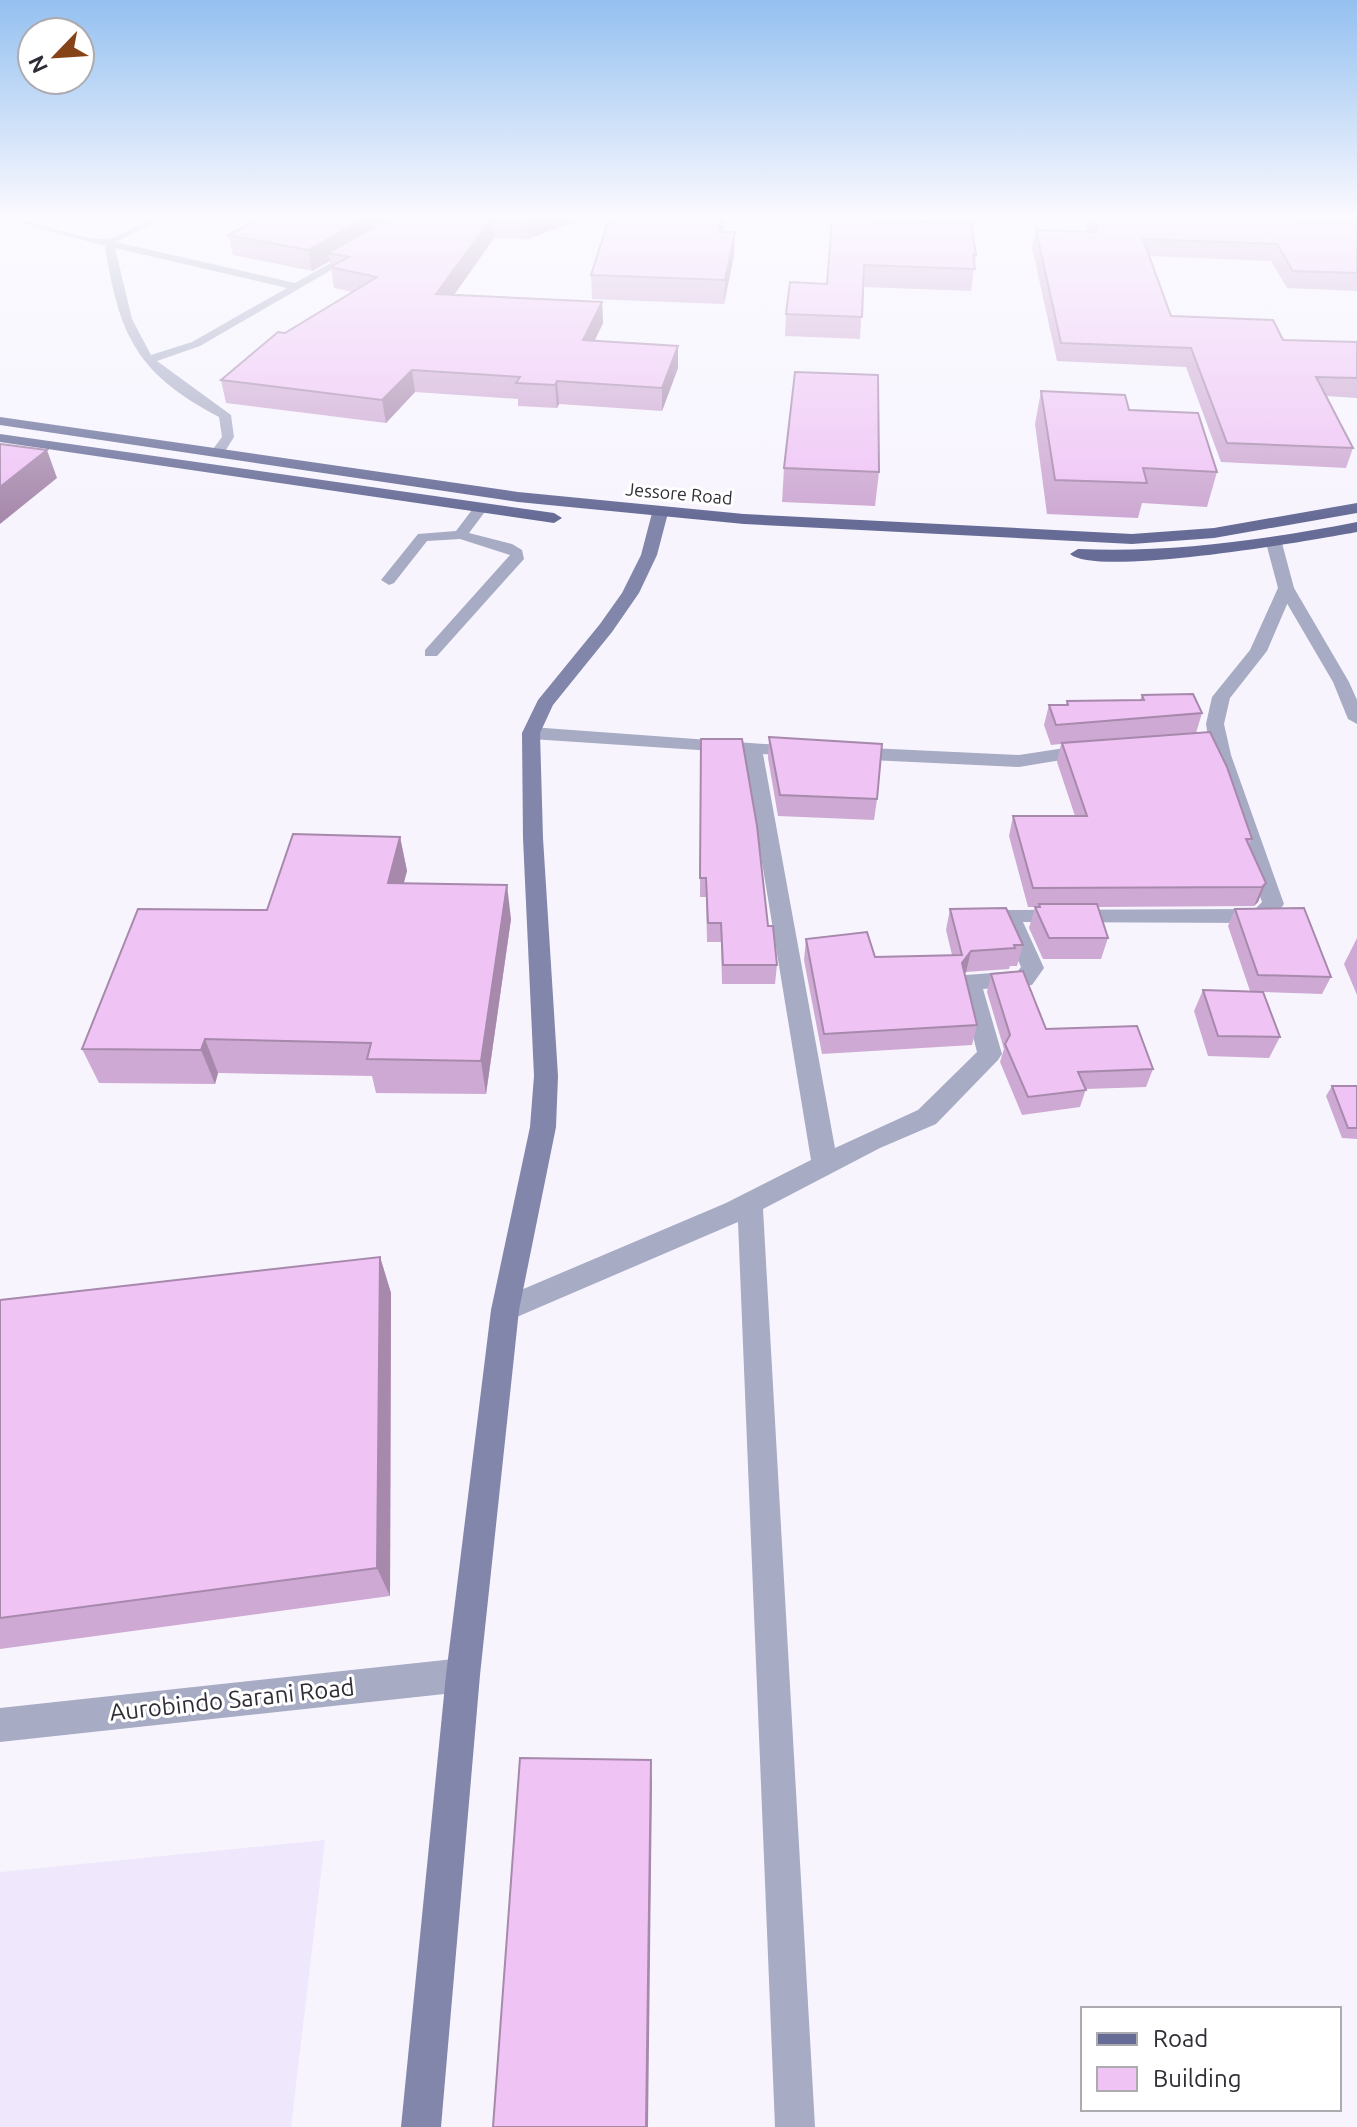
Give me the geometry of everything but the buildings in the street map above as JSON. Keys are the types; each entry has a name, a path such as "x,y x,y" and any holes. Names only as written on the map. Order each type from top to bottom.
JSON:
{"main road":[{"name":"Jessore Road","path":"0,421 518,497 658,525 1132,539 1214,533 1357,508"},
{"path":"0,438 565,519"},
{"path":"1063,553 1175,556 1274,543 1357,527"},
{"name":"Jessore Road","path":"702,532 952,546"}],"street":[{"path":"421,2127 463,1675 505,1310 543,1127 546,1076 533,838 531,733 535,717 543,704 582,659 640,580 658,525"},
{"path":"505,1310 750,1203 927,1117 990,1054 971,985 979,978 1024,979 1030,976 1033,968 1011,920 1016,915 1260,916 1267,912 1273,904 1211,742 1221,697 1258,651 1286,588 1274,543"},
{"path":"531,733 753,749 1019,761 1067,751 1112,748"},
{"path":"753,749 825,1165"},
{"path":"750,1203 795,2127"},
{"name":"Aurobindo Sarani Road","path":"0,1725 463,1675"}],"lane":[{"path":"125,318 134,341 148,360 204,404 225,415 228,437 217,453"},
{"path":"148,360 196,344 242,318"},
{"path":"460,535 480,509"},
{"path":"389,580 423,537 460,535 507,547 517,553 517,559 431,653"},
{"path":"1286,588 1341,682 1357,719"}],"shaded area":[{"path":"325,1840 291,2127 0,2127 0,1872"}]}
